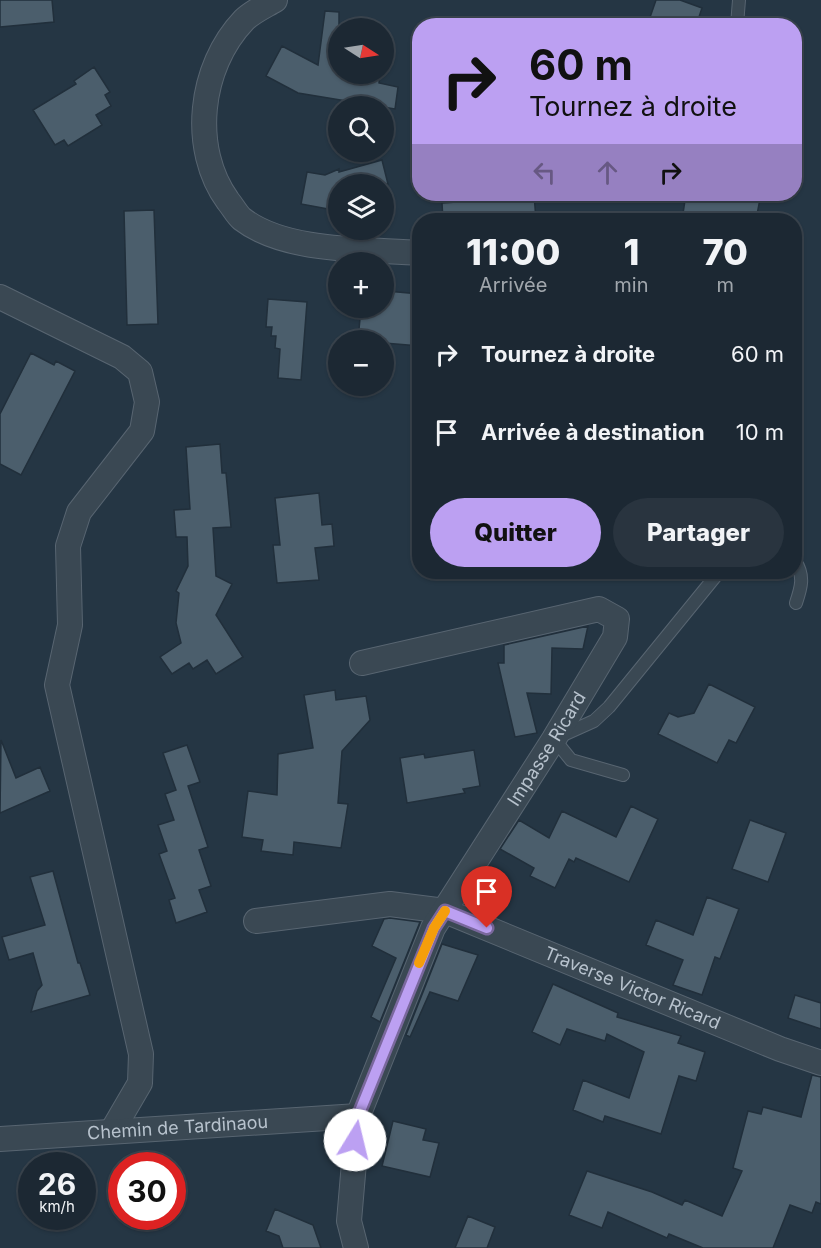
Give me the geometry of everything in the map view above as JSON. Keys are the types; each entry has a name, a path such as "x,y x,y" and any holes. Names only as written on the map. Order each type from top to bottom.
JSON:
{"street":[{"path":"275,0 245,20 227,43 213,74 204,111 205,140 216,185 241,219 278,238 315,244 412,252"},
{"path":"0,297 122,357 140,372 147,402 142,431 79,512 68,546 70,625 57,685 141,1054 140,1083 112,1131"},
{"name":"Impasse Ricard","path":"356,1248 349,1221 358,1116 434,928 555,740 615,637 617,619 599,609 362,663"},
{"name":"Traverse Victor Ricard","path":"256,921 390,904 445,911 780,1049 821,1063"},
{"name":"Chemin de Tardinaou","path":"0,1139 358,1116"}],"lane":[{"path":"738,18 739,0"},
{"path":"623,775 571,760 555,740 594,721 609,707 713,579"},
{"path":"796,603 801,579"}],"building":[{"path":"0,0 52,0 54,22 0,27"},
{"path":"656,0 680,0 702,8 699,18 650,18"},
{"path":"325,11 339,12 339,18 328,18 328,84 384,84 398,87 395,109 394,96 328,96 328,98 298,93 266,76 282,46 318,65"},
{"path":"94,67 110,92 105,95 111,106 96,115 102,125 68,146 64,140 55,145 33,110 76,84 74,81"},
{"path":"382,162 386,174 328,174 328,209 301,204 307,172 325,175 339,169 339,172"},
{"path":"535,201 535,213 443,213 442,203"},
{"path":"685,201 760,201 757,213 683,213"},
{"path":"154,210 158,324 127,325 124,211"},
{"path":"394,292 412,293 412,345 394,344 394,330 359,330 360,318 394,318"},
{"path":"268,299 307,302 301,380 278,378 280,349 275,348 276,336 271,336 272,327 266,327"},
{"path":"31,353 54,365 56,361 75,371 21,475 0,464 0,414"},
{"path":"220,444 222,473 226,473 231,527 213,528 216,576 232,584 216,615 243,657 216,674 207,660 193,669 189,663 172,674 160,657 181,643 176,623 179,593 176,591 188,566 187,537 176,537 174,510 190,509 186,447"},
{"path":"319,493 322,525 332,524 334,546 315,548 319,580 277,583 273,545 280,545 275,498"},
{"path":"588,626 583,649 552,648 551,694 527,693 537,733 515,737 498,663 504,663 504,645"},
{"path":"709,684 755,707 736,743 729,740 717,763 658,734 669,713 678,717 694,713"},
{"path":"335,690 336,700 366,696 370,720 342,751 338,803 348,804 341,848 294,842 293,855 261,851 263,840 242,837 248,791 277,795 278,754 313,748 304,695"},
{"path":"1,740 16,778 40,767 50,791 0,813"},
{"path":"187,745 200,782 188,786 208,847 199,850 211,886 199,890 207,912 176,923 169,900 175,898 159,854 167,851 158,825 174,820 165,794 176,790 163,753"},
{"path":"474,750 480,786 463,789 465,793 407,803 400,758 424,754 425,758"},
{"path":"631,806 658,819 629,882 576,858 574,862 569,859 555,888 530,876 534,868 500,849 519,820 549,838 562,811 616,837"},
{"path":"750,820 786,833 768,882 732,869"},
{"path":"53,871 78,963 80,963 90,995 31,1012 37,991 42,985 33,953 9,960 2,937 45,925 30,877"},
{"path":"707,897 739,909 720,959 715,957 702,995 673,985 683,960 646,945 656,920 693,935"},
{"path":"384,919 420,922 380,1022 371,1017 396,958 372,946"},
{"path":"442,944 478,955 458,1001 430,992 410,1037 406,1035"},
{"path":"553,984 618,1013 617,1017 681,1036 678,1043 705,1052 696,1081 679,1076 661,1134 605,1116 603,1122 573,1110 583,1080 629,1098 644,1052 607,1034 605,1041 567,1029 560,1045 532,1032"},
{"path":"795,995 821,1003 821,1029 788,1018"},
{"path":"812,1075 821,1077 821,1204 816,1202 812,1213 790,1205 773,1248 703,1248 669,1234 667,1238 608,1212 602,1228 569,1215 587,1171 652,1192 682,1205 685,1200 722,1216 742,1171 733,1168 748,1111 761,1114 763,1107 801,1117"},
{"path":"393,1121 426,1129 423,1140 439,1143 430,1177 382,1166"},
{"path":"275,1209 313,1225 321,1248 283,1248 279,1236 266,1231"},
{"path":"468,1216 495,1227 487,1248 455,1248"}],"slow traffic":[{"path":"419,963 434,928 445,911"}],"route":[{"path":"355,1140 358,1116 434,928 445,911 487,928"}]}
